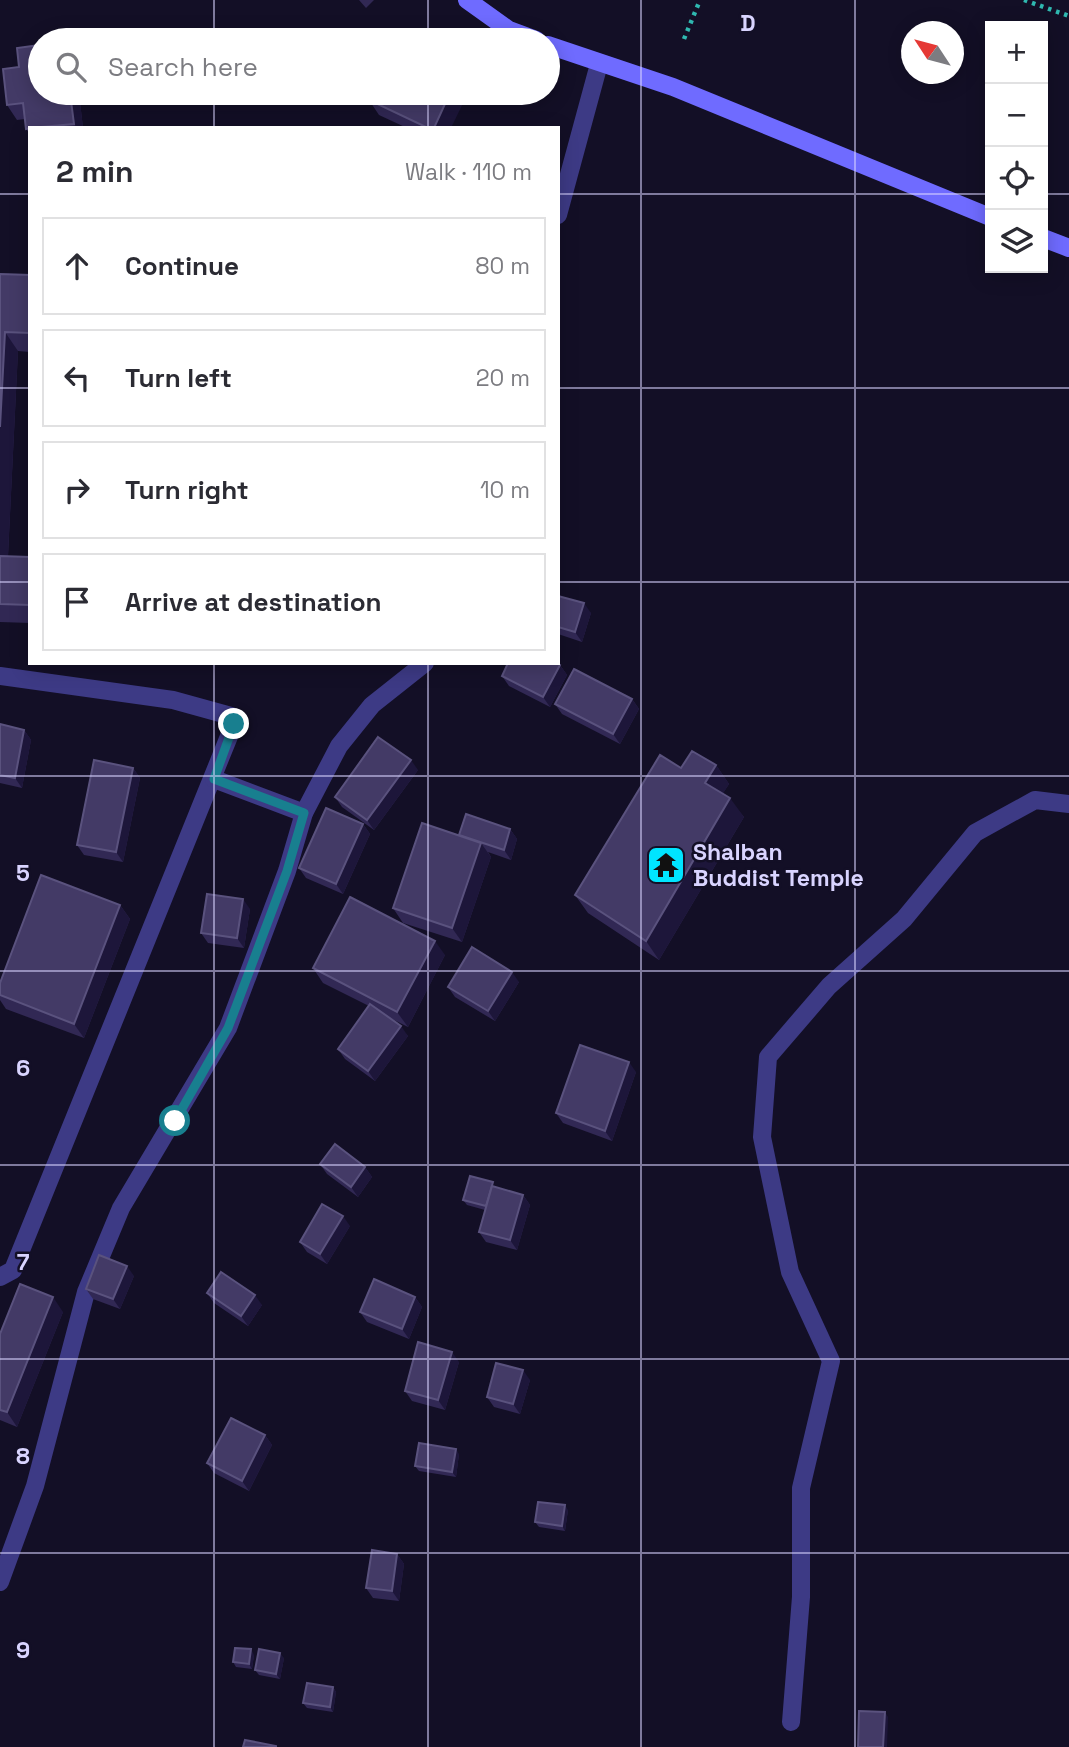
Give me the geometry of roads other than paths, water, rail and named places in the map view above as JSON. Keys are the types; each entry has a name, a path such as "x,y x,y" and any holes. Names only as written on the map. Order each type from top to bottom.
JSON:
{"main road":[{"path":"467,0 506,28"},
{"path":"560,49 673,87 985,215"},
{"path":"1048,240 1069,248"}],"street":[{"path":"560,208 599,64"},
{"path":"0,1582 36,1486 86,1292 121,1208 228,1028 287,871 304,813 339,746 372,705 422,665"},
{"path":"0,676 173,701 231,716 234,724 232,736 13,1270 0,1277"},
{"path":"214,779 304,813"},
{"path":"790,1722 801,1597 801,1488 831,1362 790,1272 778,1218 762,1137 768,1057 829,986 904,919 975,833 1035,800 1069,803"}],"place":[{"name":"Shalban Buddist Temple","path":"666,865"}]}
